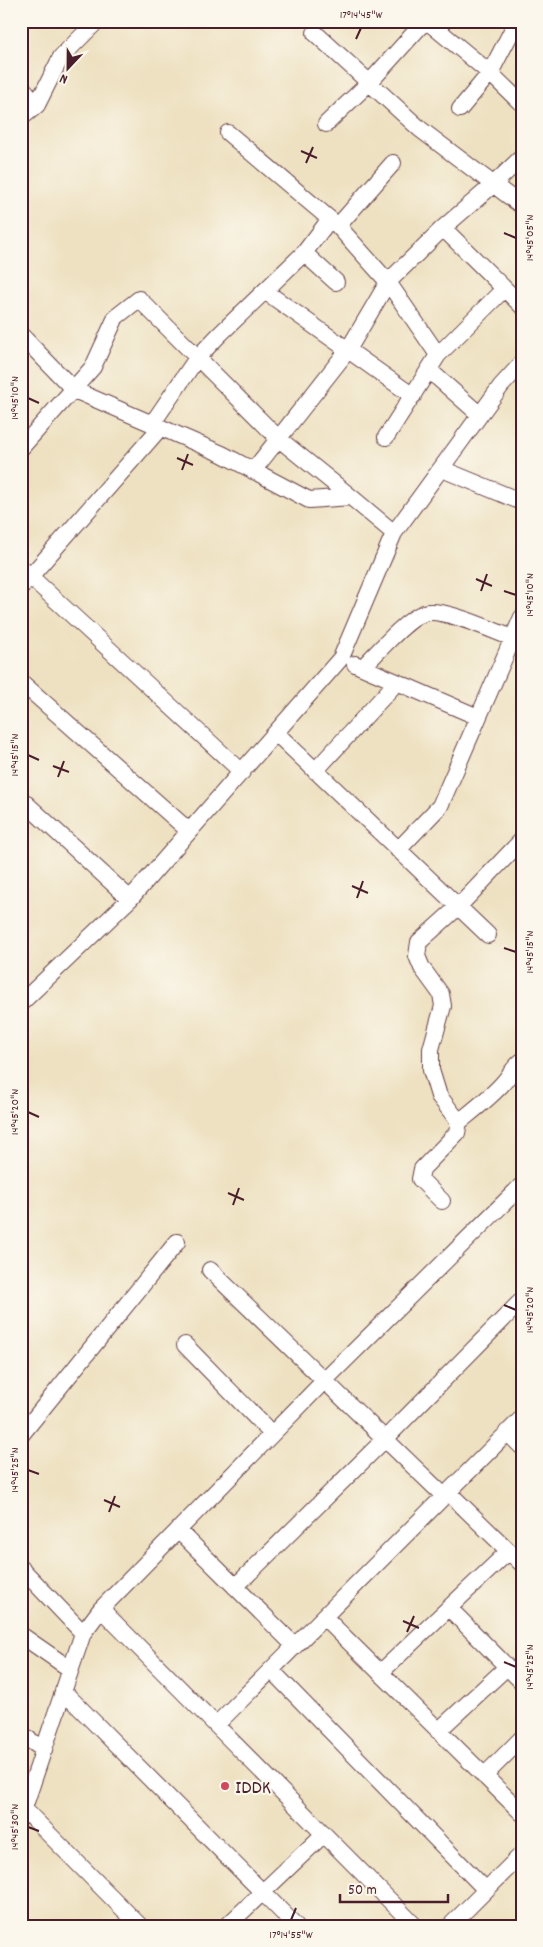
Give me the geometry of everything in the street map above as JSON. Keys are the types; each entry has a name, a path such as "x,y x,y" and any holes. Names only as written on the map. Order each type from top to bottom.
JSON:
{"street":[{"path":"21,118 37,105 61,57 97,21"},
{"path":"326,124 370,82 426,21 490,73 522,104"},
{"path":"460,109 490,73 517,21"},
{"path":"315,33 420,128 522,206"},
{"path":"21,86 37,105"},
{"path":"228,133 334,222 388,282 438,355"},
{"path":"253,471 348,350 388,282 443,228 494,184 522,156"},
{"path":"242,772 24,577 156,426 197,358 266,292 393,163"},
{"path":"443,228 522,306"},
{"path":"304,253 336,282"},
{"path":"386,437 438,355 504,289"},
{"path":"266,292 412,396"},
{"path":"21,448 93,367 116,317 139,299 279,439 394,533"},
{"path":"21,335 74,390 222,454 309,500 351,497"},
{"path":"21,1003 130,899 341,658 394,533 501,386 520,368"},
{"path":"428,370 480,415"},
{"path":"442,469 522,502"},
{"path":"363,667 411,620 424,613 442,612 513,638"},
{"path":"398,850 440,806 522,617"},
{"path":"341,658 478,717"},
{"path":"21,682 189,831"},
{"path":"315,771 397,682"},
{"path":"276,733 488,935"},
{"path":"21,799 130,899"},
{"path":"459,1122 438,1096 430,1070 431,1050 443,1006 441,994 422,968 417,956 419,942 458,907 522,840"},
{"path":"442,1201 420,1179 419,1175 457,1133 459,1122 482,1104 504,1082 516,1065 522,1061"},
{"path":"140,1926 23,1814 83,1633 101,1608 324,1381 522,1185"},
{"path":"21,1435 177,1242"},
{"path":"210,1270 385,1439 522,1564"},
{"path":"235,1587 522,1300"},
{"path":"185,1345 272,1434"},
{"path":"216,1725 522,1418"},
{"path":"507,1432 522,1447"},
{"path":"178,1530 295,1646"},
{"path":"380,1673 509,1552"},
{"path":"21,1568 83,1633"},
{"path":"101,1608 415,1926"},
{"path":"449,1608 522,1682"},
{"path":"324,1617 522,1813"},
{"path":"21,1635 70,1669"},
{"path":"438,1731 507,1667"},
{"path":"271,1670 486,1890"},
{"path":"63,1691 296,1926"},
{"path":"21,1734 44,1750"},
{"path":"484,1776 522,1738"},
{"path":"227,1926 324,1834"},
{"path":"450,1926 522,1854"}],"place":[{"name":"IDDK","path":"225,1786"}]}
